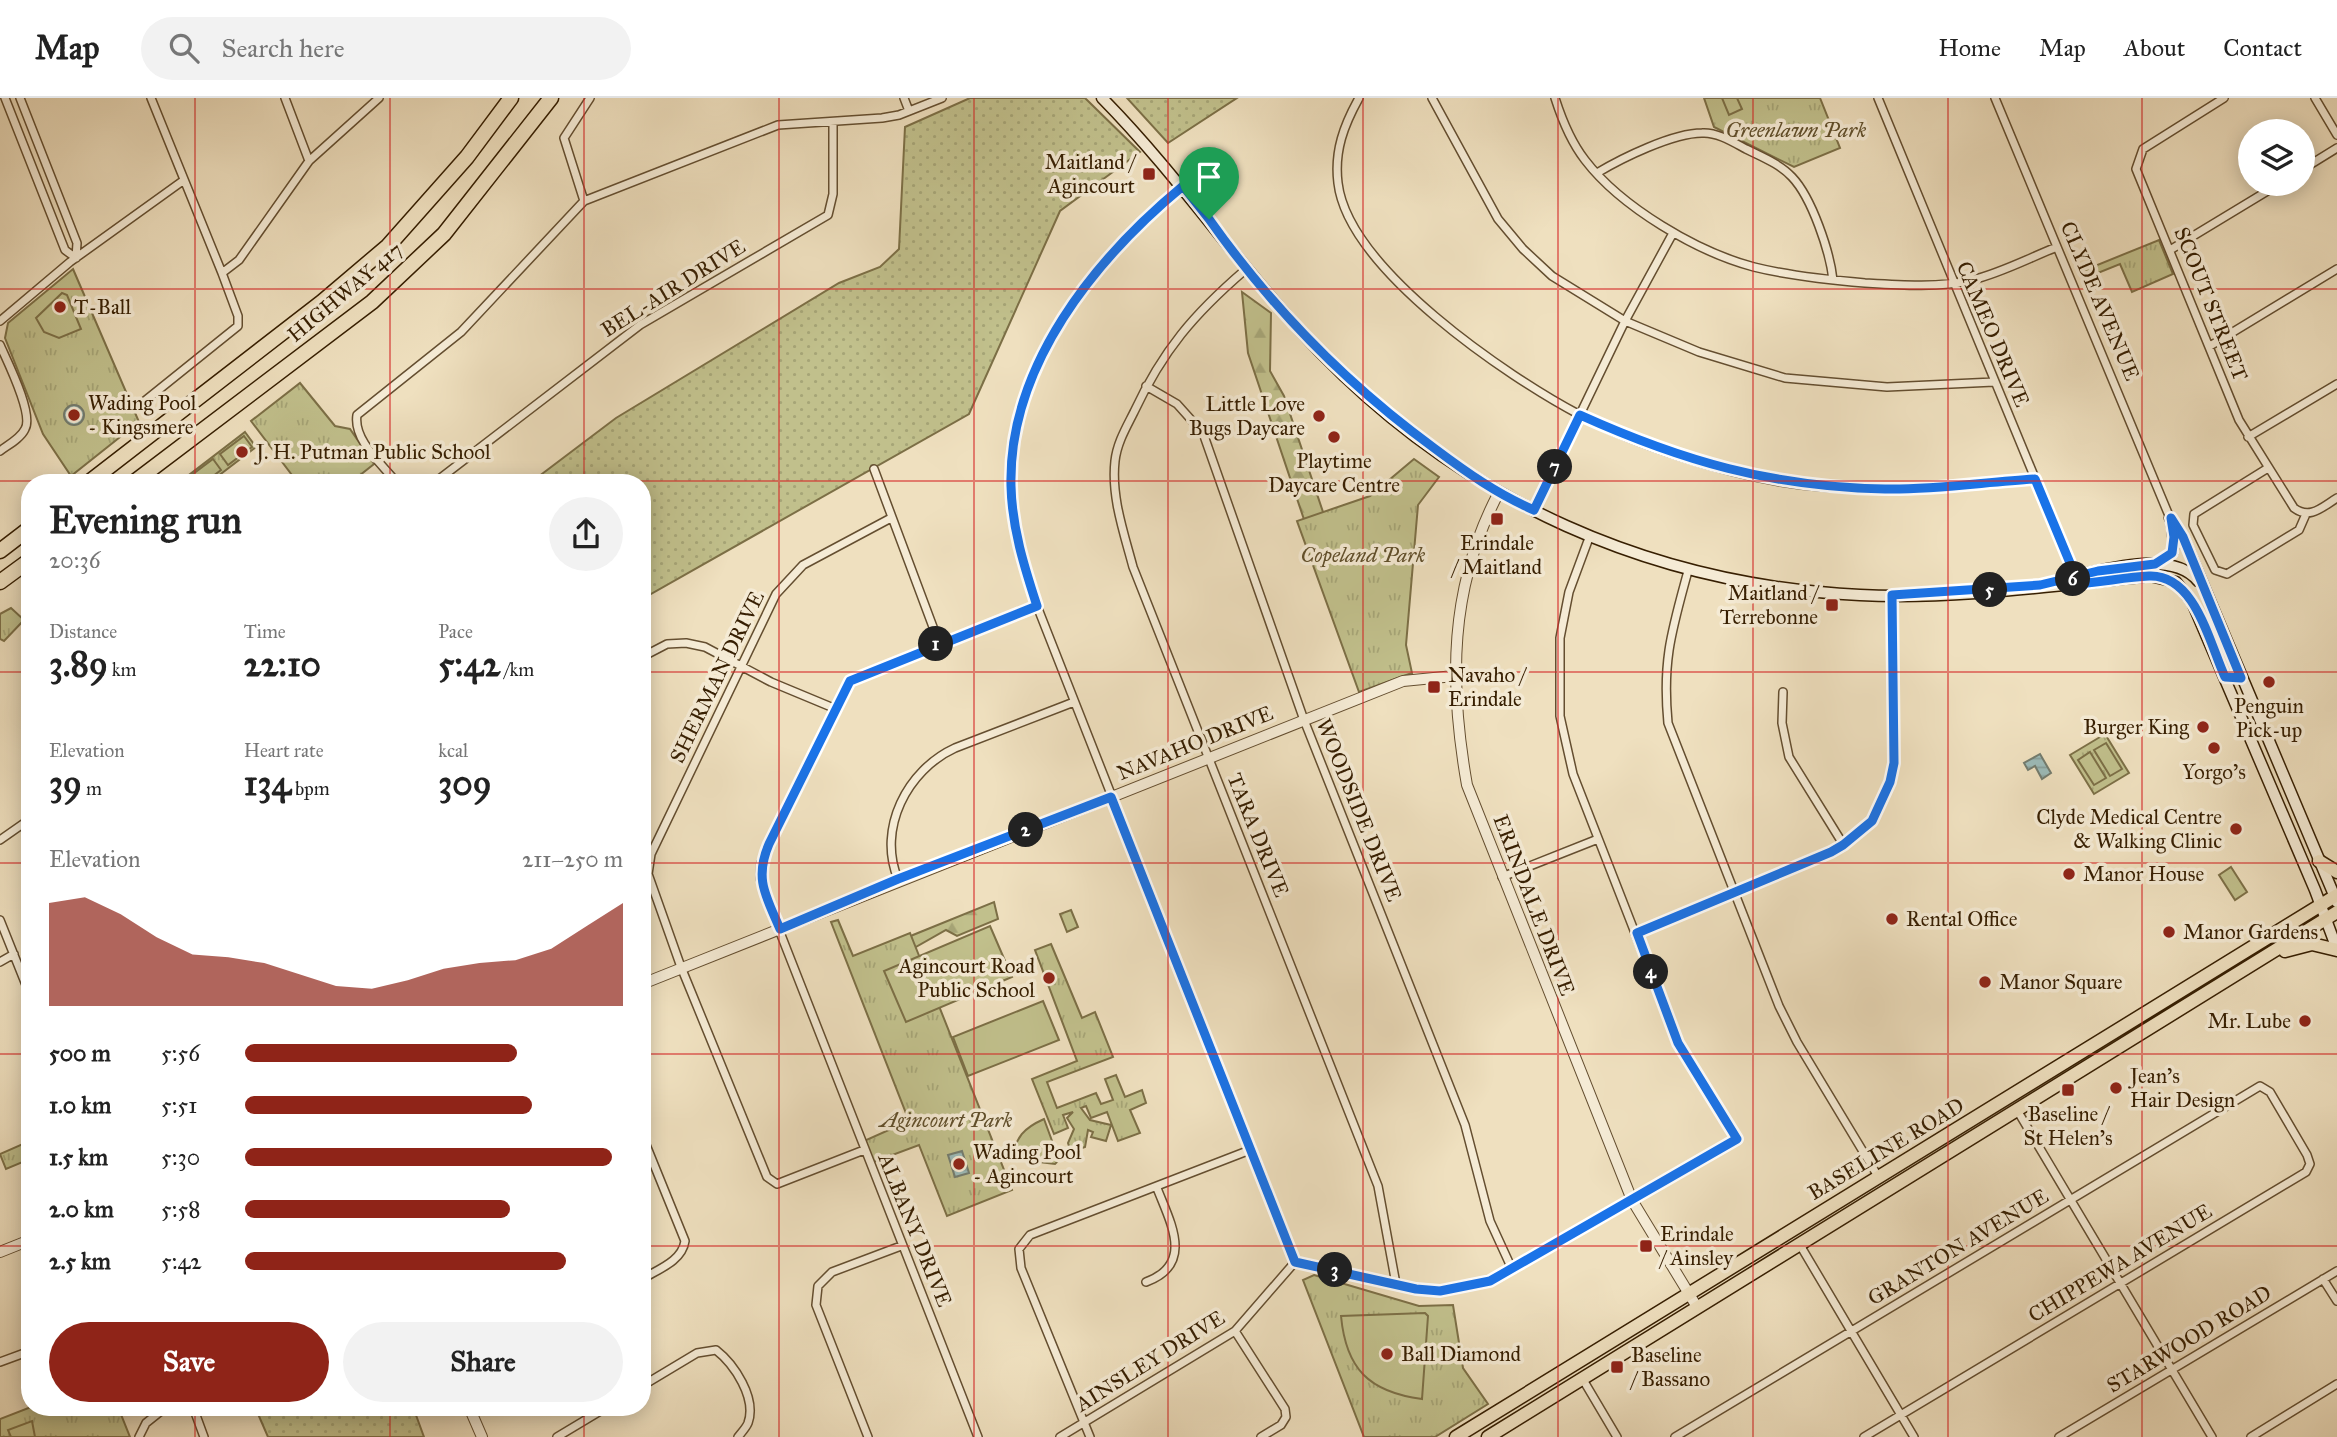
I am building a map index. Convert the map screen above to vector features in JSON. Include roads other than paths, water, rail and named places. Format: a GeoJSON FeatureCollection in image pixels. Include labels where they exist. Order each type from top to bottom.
{"type":"FeatureCollection","features":[{"type":"Feature","properties":{"kind":"highway"},"geometry":{"type":"LineString","coordinates":[[100,474],[322,302],[388,246],[467,157],[511,98]]}},
{"type":"Feature","properties":{"kind":"highway","name":"HIGHWAY 417"},"geometry":{"type":"LineString","coordinates":[[145,474],[372,302],[443,234],[551,98]]}},
{"type":"Feature","properties":{"kind":"highway"},"geometry":{"type":"LineString","coordinates":[[0,551],[21,535]]}},
{"type":"Feature","properties":{"kind":"highway"},"geometry":{"type":"LineString","coordinates":[[0,582],[21,567]]}},
{"type":"Feature","properties":{"kind":"main road"},"geometry":{"type":"LineString","coordinates":[[1102,98],[1183,186],[1245,270],[1360,392],[1498,494],[1589,538],[1688,571],[1832,593],[1892,595],[2157,576],[2176,582],[2189,596],[2320,904],[2332,916],[2337,950],[2312,944],[2268,956]]}},
{"type":"Feature","properties":{"kind":"main road"},"geometry":{"type":"LineString","coordinates":[[2073,581],[2155,564],[2172,553],[2174,537],[2171,518]]}},
{"type":"Feature","properties":{"kind":"main road"},"geometry":{"type":"LineString","coordinates":[[2171,518],[2183,537],[2336,898]]}},
{"type":"Feature","properties":{"kind":"main road"},"geometry":{"type":"LineString","coordinates":[[2155,564],[2189,572],[2204,589]]}},
{"type":"Feature","properties":{"kind":"main road"},"geometry":{"type":"LineString","coordinates":[[2225,677],[2241,678]]}},
{"type":"Feature","properties":{"kind":"main road"},"geometry":{"type":"LineString","coordinates":[[2319,861],[2337,872]]}},
{"type":"Feature","properties":{"kind":"main road","name":"BASELINE ROAD"},"geometry":{"type":"LineString","coordinates":[[1456,1437],[2320,904],[2336,898]]}},
{"type":"Feature","properties":{"kind":"main road","name":"BASELINE ROAD"},"geometry":{"type":"LineString","coordinates":[[1488,1437],[2332,916]]}},
{"type":"Feature","properties":{"kind":"main road"},"geometry":{"type":"LineString","coordinates":[[2084,1050],[2091,1064]]}},
{"type":"Feature","properties":{"kind":"street"},"geometry":{"type":"LineString","coordinates":[[21,98],[77,243],[76,258],[65,250],[7,101],[21,98]]}},
{"type":"Feature","properties":{"kind":"street"},"geometry":{"type":"LineString","coordinates":[[136,408],[233,334],[238,326],[238,316],[222,273],[151,98]]}},
{"type":"Feature","properties":{"kind":"street"},"geometry":{"type":"LineString","coordinates":[[285,98],[309,161]]}},
{"type":"Feature","properties":{"kind":"street"},"geometry":{"type":"LineString","coordinates":[[222,273],[239,260],[309,161],[379,98]]}},
{"type":"Feature","properties":{"kind":"street"},"geometry":{"type":"LineString","coordinates":[[584,201],[564,138],[590,98]]}},
{"type":"Feature","properties":{"kind":"street"},"geometry":{"type":"LineString","coordinates":[[904,98],[909,111]]}},
{"type":"Feature","properties":{"kind":"street"},"geometry":{"type":"LineString","coordinates":[[390,474],[359,436],[357,415],[461,332],[584,201],[778,125],[882,118],[942,98]]}},
{"type":"Feature","properties":{"kind":"street"},"geometry":{"type":"LineString","coordinates":[[1359,98],[1343,128],[1337,166],[1338,186],[1351,224],[1360,240],[1414,299],[1443,324],[1580,415],[1704,465],[1782,482],[1887,489],[2035,479]]}},
{"type":"Feature","properties":{"kind":"street"},"geometry":{"type":"LineString","coordinates":[[1432,98],[1492,208],[1523,249],[1552,276],[1625,321],[1699,352],[1785,378],[1887,387],[1994,382]]}},
{"type":"Feature","properties":{"kind":"street"},"geometry":{"type":"LineString","coordinates":[[1555,98],[1564,126],[1585,160],[1626,201],[1673,233],[1753,267],[1833,280],[1886,284],[1953,283],[1972,280],[2057,247]]}},
{"type":"Feature","properties":{"kind":"street","name":"CAMEO DRIVE"},"geometry":{"type":"LineString","coordinates":[[1878,98],[2070,563],[2073,581]]}},
{"type":"Feature","properties":{"kind":"street","name":"CLYDE AVENUE"},"geometry":{"type":"LineString","coordinates":[[1995,98],[2171,518]]}},
{"type":"Feature","properties":{"kind":"street","name":"SCOUT STREET"},"geometry":{"type":"LineString","coordinates":[[2224,98],[2139,154],[2136,169],[2248,437],[2294,508],[2306,514]]}},
{"type":"Feature","properties":{"kind":"street"},"geometry":{"type":"LineString","coordinates":[[2315,98],[2337,135]]}},
{"type":"Feature","properties":{"kind":"street","name":"BEL-AIR DRIVE"},"geometry":{"type":"LineString","coordinates":[[446,474],[640,324],[828,215],[833,194],[833,122]]}},
{"type":"Feature","properties":{"kind":"street"},"geometry":{"type":"LineString","coordinates":[[1597,173],[1686,134],[1705,132],[1724,138],[1774,163],[1791,175],[1802,189],[1831,260],[1833,280]]}},
{"type":"Feature","properties":{"kind":"street"},"geometry":{"type":"LineString","coordinates":[[2315,162],[2337,148]]}},
{"type":"Feature","properties":{"kind":"street"},"geometry":{"type":"LineString","coordinates":[[0,321],[76,258],[184,180]]}},
{"type":"Feature","properties":{"kind":"street"},"geometry":{"type":"LineString","coordinates":[[1183,186],[1128,234],[1068,313],[1046,349],[1021,409],[1014,437],[1011,489],[1019,550],[1037,606],[1295,1262],[1440,1291],[1490,1281],[1737,1139],[1678,1043],[1573,774],[1558,697],[1560,638],[1570,592],[1589,538]]}},
{"type":"Feature","properties":{"kind":"street"},"geometry":{"type":"LineString","coordinates":[[2170,250],[2259,196]]}},
{"type":"Feature","properties":{"kind":"street"},"geometry":{"type":"LineString","coordinates":[[1534,510],[1625,321],[1673,233]]}},
{"type":"Feature","properties":{"kind":"street"},"geometry":{"type":"LineString","coordinates":[[2210,346],[2337,269]]}},
{"type":"Feature","properties":{"kind":"street","name":"TARA DRIVE"},"geometry":{"type":"LineString","coordinates":[[1245,270],[1199,310],[1152,372],[1119,444],[1115,463],[1116,500],[1133,567],[1378,1186],[1396,1284]]}},
{"type":"Feature","properties":{"kind":"street"},"geometry":{"type":"LineString","coordinates":[[0,345],[23,401],[28,423],[25,431],[0,451]]}},
{"type":"Feature","properties":{"kind":"street"},"geometry":{"type":"LineString","coordinates":[[2248,437],[2337,384]]}},
{"type":"Feature","properties":{"kind":"street","name":"WOODSIDE DRIVE"},"geometry":{"type":"LineString","coordinates":[[1146,386],[1177,404],[1203,433],[1304,720],[1465,1125],[1490,1221],[1512,1269]]}},
{"type":"Feature","properties":{"kind":"street"},"geometry":{"type":"LineString","coordinates":[[2268,468],[2194,514],[2193,525],[2215,570],[2227,574],[2299,530],[2306,514],[2337,498]]}},
{"type":"Feature","properties":{"kind":"street"},"geometry":{"type":"LineString","coordinates":[[874,469],[939,643]]}},
{"type":"Feature","properties":{"kind":"street","name":"ERINDALE DRIVE"},"geometry":{"type":"LineString","coordinates":[[1498,494],[1483,526],[1465,582],[1454,676],[1458,733],[1467,785],[1501,877],[1632,1200],[1697,1307]]}},
{"type":"Feature","properties":{"kind":"street","name":"SHERMAN DRIVE"},"geometry":{"type":"LineString","coordinates":[[651,854],[776,594],[803,565],[891,518]]}},
{"type":"Feature","properties":{"kind":"street"},"geometry":{"type":"LineString","coordinates":[[1688,571],[1667,645],[1665,684],[1668,723],[1733,892],[1797,1042],[1879,1178]]}},
{"type":"Feature","properties":{"kind":"street"},"geometry":{"type":"LineString","coordinates":[[1637,933],[1831,852],[1872,821],[1890,782],[1894,763],[1892,595]]}},
{"type":"Feature","properties":{"kind":"street","name":"ALBANY DRIVE"},"geometry":{"type":"LineString","coordinates":[[978,1437],[901,1246],[760,878],[761,863],[850,681],[939,643],[1037,606]]}},
{"type":"Feature","properties":{"kind":"street"},"geometry":{"type":"LineString","coordinates":[[651,653],[667,645],[686,643],[705,647],[741,667],[836,709]]}},
{"type":"Feature","properties":{"kind":"street","name":"NAVAHO DRIVE"},"geometry":{"type":"LineString","coordinates":[[651,980],[898,879],[1403,681],[1454,676]]}},
{"type":"Feature","properties":{"kind":"street"},"geometry":{"type":"LineString","coordinates":[[1783,692],[1782,723],[1789,757],[1843,845]]}},
{"type":"Feature","properties":{"kind":"street"},"geometry":{"type":"LineString","coordinates":[[898,879],[890,860],[892,830],[911,784],[922,769],[955,748],[1074,702]]}},
{"type":"Feature","properties":{"kind":"street"},"geometry":{"type":"LineString","coordinates":[[0,840],[21,825]]}},
{"type":"Feature","properties":{"kind":"street"},"geometry":{"type":"LineString","coordinates":[[1501,877],[1598,839]]}},
{"type":"Feature","properties":{"kind":"street","name":"SHERMAN DRIVE"},"geometry":{"type":"LineString","coordinates":[[651,880],[681,967],[766,1177],[777,1184],[864,1150]]}},
{"type":"Feature","properties":{"kind":"street"},"geometry":{"type":"LineString","coordinates":[[0,920],[21,972]]}},
{"type":"Feature","properties":{"kind":"street"},"geometry":{"type":"LineString","coordinates":[[0,962],[14,954]]}},
{"type":"Feature","properties":{"kind":"street","name":"GRANTON AVENUE"},"geometry":{"type":"LineString","coordinates":[[1675,1437],[2260,1086]]}},
{"type":"Feature","properties":{"kind":"street","name":"CHIPPEWA AVENUE"},"geometry":{"type":"LineString","coordinates":[[1864,1437],[2306,1172],[2310,1164],[2307,1155],[2270,1092],[2260,1086]]}},
{"type":"Feature","properties":{"kind":"street"},"geometry":{"type":"LineString","coordinates":[[2017,1110],[2212,1437]]}},
{"type":"Feature","properties":{"kind":"street"},"geometry":{"type":"LineString","coordinates":[[1090,1437],[1021,1268],[1019,1249],[1030,1235],[1250,1150]]}},
{"type":"Feature","properties":{"kind":"street"},"geometry":{"type":"LineString","coordinates":[[651,1157],[685,1241],[684,1251],[677,1258],[651,1274]]}},
{"type":"Feature","properties":{"kind":"street"},"geometry":{"type":"LineString","coordinates":[[1146,1282],[1157,1278],[1176,1254],[1177,1243],[1157,1188]]}},
{"type":"Feature","properties":{"kind":"street"},"geometry":{"type":"LineString","coordinates":[[0,1252],[21,1244]]}},
{"type":"Feature","properties":{"kind":"street"},"geometry":{"type":"LineString","coordinates":[[1800,1245],[1914,1437]]}},
{"type":"Feature","properties":{"kind":"street"},"geometry":{"type":"LineString","coordinates":[[868,1437],[816,1305],[818,1286],[832,1272],[901,1246]]}},
{"type":"Feature","properties":{"kind":"street","name":"AINSLEY DRIVE"},"geometry":{"type":"LineString","coordinates":[[1060,1437],[1235,1331],[1295,1262]]}},
{"type":"Feature","properties":{"kind":"street","name":"STARWOOD ROAD"},"geometry":{"type":"LineString","coordinates":[[2059,1437],[2337,1271]]}},
{"type":"Feature","properties":{"kind":"street"},"geometry":{"type":"LineString","coordinates":[[2323,1279],[2337,1301]]}},
{"type":"Feature","properties":{"kind":"street"},"geometry":{"type":"LineString","coordinates":[[1235,1331],[1285,1409],[1286,1417],[1280,1425],[1261,1437]]}},
{"type":"Feature","properties":{"kind":"street"},"geometry":{"type":"LineString","coordinates":[[651,1381],[697,1353],[716,1350],[735,1366],[748,1403],[748,1422],[738,1437]]}},
{"type":"Feature","properties":{"kind":"street"},"geometry":{"type":"LineString","coordinates":[[0,1363],[21,1355]]}},
{"type":"Feature","properties":{"kind":"street"},"geometry":{"type":"LineString","coordinates":[[1582,1378],[1617,1437]]}},
{"type":"Feature","properties":{"kind":"street"},"geometry":{"type":"LineString","coordinates":[[2251,1437],[2337,1384]]}},
{"type":"Feature","properties":{"kind":"street"},"geometry":{"type":"LineString","coordinates":[[139,1437],[146,1423],[155,1416]]}},
{"type":"Feature","properties":{"kind":"street"},"geometry":{"type":"LineString","coordinates":[[196,1416],[204,1437]]}},
{"type":"Feature","properties":{"kind":"street"},"geometry":{"type":"LineString","coordinates":[[474,1416],[482,1437]]}},
{"type":"Feature","properties":{"kind":"street"},"geometry":{"type":"LineString","coordinates":[[557,1437],[592,1416]]}},
{"type":"Feature","properties":{"kind":"water","name":"Wading Pool - Kingsmere"},"geometry":{"type":"Polygon","coordinates":[[[74,405],[81,408],[84,415],[81,422],[74,425],[67,422],[64,415],[67,408],[74,405]]]}},
{"type":"Feature","properties":{"kind":"water"},"geometry":{"type":"Polygon","coordinates":[[[2040,754],[2051,773],[2042,779],[2035,766],[2028,770],[2024,763],[2040,754]]]}},
{"type":"Feature","properties":{"kind":"water","name":"Wading Pool - Agincourt"},"geometry":{"type":"Polygon","coordinates":[[[962,1151],[969,1173],[955,1177],[948,1155],[962,1151]]]}},
{"type":"Feature","properties":{"kind":"place","name":"Maitland / Agincourt"},"geometry":{"type":"Point","coordinates":[1149,174]}},
{"type":"Feature","properties":{"kind":"place","name":"T-Ball"},"geometry":{"type":"Point","coordinates":[60,307]}},
{"type":"Feature","properties":{"kind":"place","name":"Wading Pool - Kingsmere"},"geometry":{"type":"Point","coordinates":[74,415]}},
{"type":"Feature","properties":{"kind":"place","name":"Little Love Bugs Daycare"},"geometry":{"type":"Point","coordinates":[1319,416]}},
{"type":"Feature","properties":{"kind":"place","name":"Playtime Daycare Centre"},"geometry":{"type":"Point","coordinates":[1334,437]}},
{"type":"Feature","properties":{"kind":"place","name":"J. H. Putman Public School"},"geometry":{"type":"Point","coordinates":[242,452]}},
{"type":"Feature","properties":{"kind":"place","name":"Erindale / Maitland"},"geometry":{"type":"Point","coordinates":[1497,519]}},
{"type":"Feature","properties":{"kind":"place","name":"Maitland / Terrebonne"},"geometry":{"type":"Point","coordinates":[1832,605]}},
{"type":"Feature","properties":{"kind":"place","name":"Penguin Pick-up"},"geometry":{"type":"Point","coordinates":[2269,682]}},
{"type":"Feature","properties":{"kind":"place","name":"Navaho / Erindale"},"geometry":{"type":"Point","coordinates":[1434,687]}},
{"type":"Feature","properties":{"kind":"place","name":"Burger King"},"geometry":{"type":"Point","coordinates":[2203,727]}},
{"type":"Feature","properties":{"kind":"place","name":"Yorgo's"},"geometry":{"type":"Point","coordinates":[2214,748]}},
{"type":"Feature","properties":{"kind":"place","name":"Clyde Medical Centre & Walking Clinic"},"geometry":{"type":"Point","coordinates":[2236,829]}},
{"type":"Feature","properties":{"kind":"place","name":"Manor House"},"geometry":{"type":"Point","coordinates":[2069,874]}},
{"type":"Feature","properties":{"kind":"place","name":"Rental Office"},"geometry":{"type":"Point","coordinates":[1892,919]}},
{"type":"Feature","properties":{"kind":"place","name":"Manor Gardens"},"geometry":{"type":"Point","coordinates":[2169,932]}},
{"type":"Feature","properties":{"kind":"place","name":"Agincourt Road Public School"},"geometry":{"type":"Point","coordinates":[1049,978]}},
{"type":"Feature","properties":{"kind":"place","name":"Manor Square"},"geometry":{"type":"Point","coordinates":[1985,982]}},
{"type":"Feature","properties":{"kind":"place","name":"Mr. Lube"},"geometry":{"type":"Point","coordinates":[2305,1021]}},
{"type":"Feature","properties":{"kind":"place","name":"Jean's Hair Design"},"geometry":{"type":"Point","coordinates":[2116,1088]}},
{"type":"Feature","properties":{"kind":"place","name":"Baseline / St Helen's"},"geometry":{"type":"Point","coordinates":[2068,1090]}},
{"type":"Feature","properties":{"kind":"place","name":"Wading Pool - Agincourt"},"geometry":{"type":"Point","coordinates":[959,1164]}},
{"type":"Feature","properties":{"kind":"place","name":"Erindale / Ainsley"},"geometry":{"type":"Point","coordinates":[1646,1246]}},
{"type":"Feature","properties":{"kind":"place","name":"Ball Diamond"},"geometry":{"type":"Point","coordinates":[1387,1354]}},
{"type":"Feature","properties":{"kind":"place","name":"Baseline / Bassano"},"geometry":{"type":"Point","coordinates":[1617,1367]}},
{"type":"Feature","properties":{"kind":"park label","name":"Greenlawn Park"},"geometry":{"type":"Point","coordinates":[1796,130]}},
{"type":"Feature","properties":{"kind":"park label","name":"Copeland Park"},"geometry":{"type":"Point","coordinates":[1363,555]}},
{"type":"Feature","properties":{"kind":"park label","name":"Agincourt Park"},"geometry":{"type":"Point","coordinates":[946,1120]}}]}
